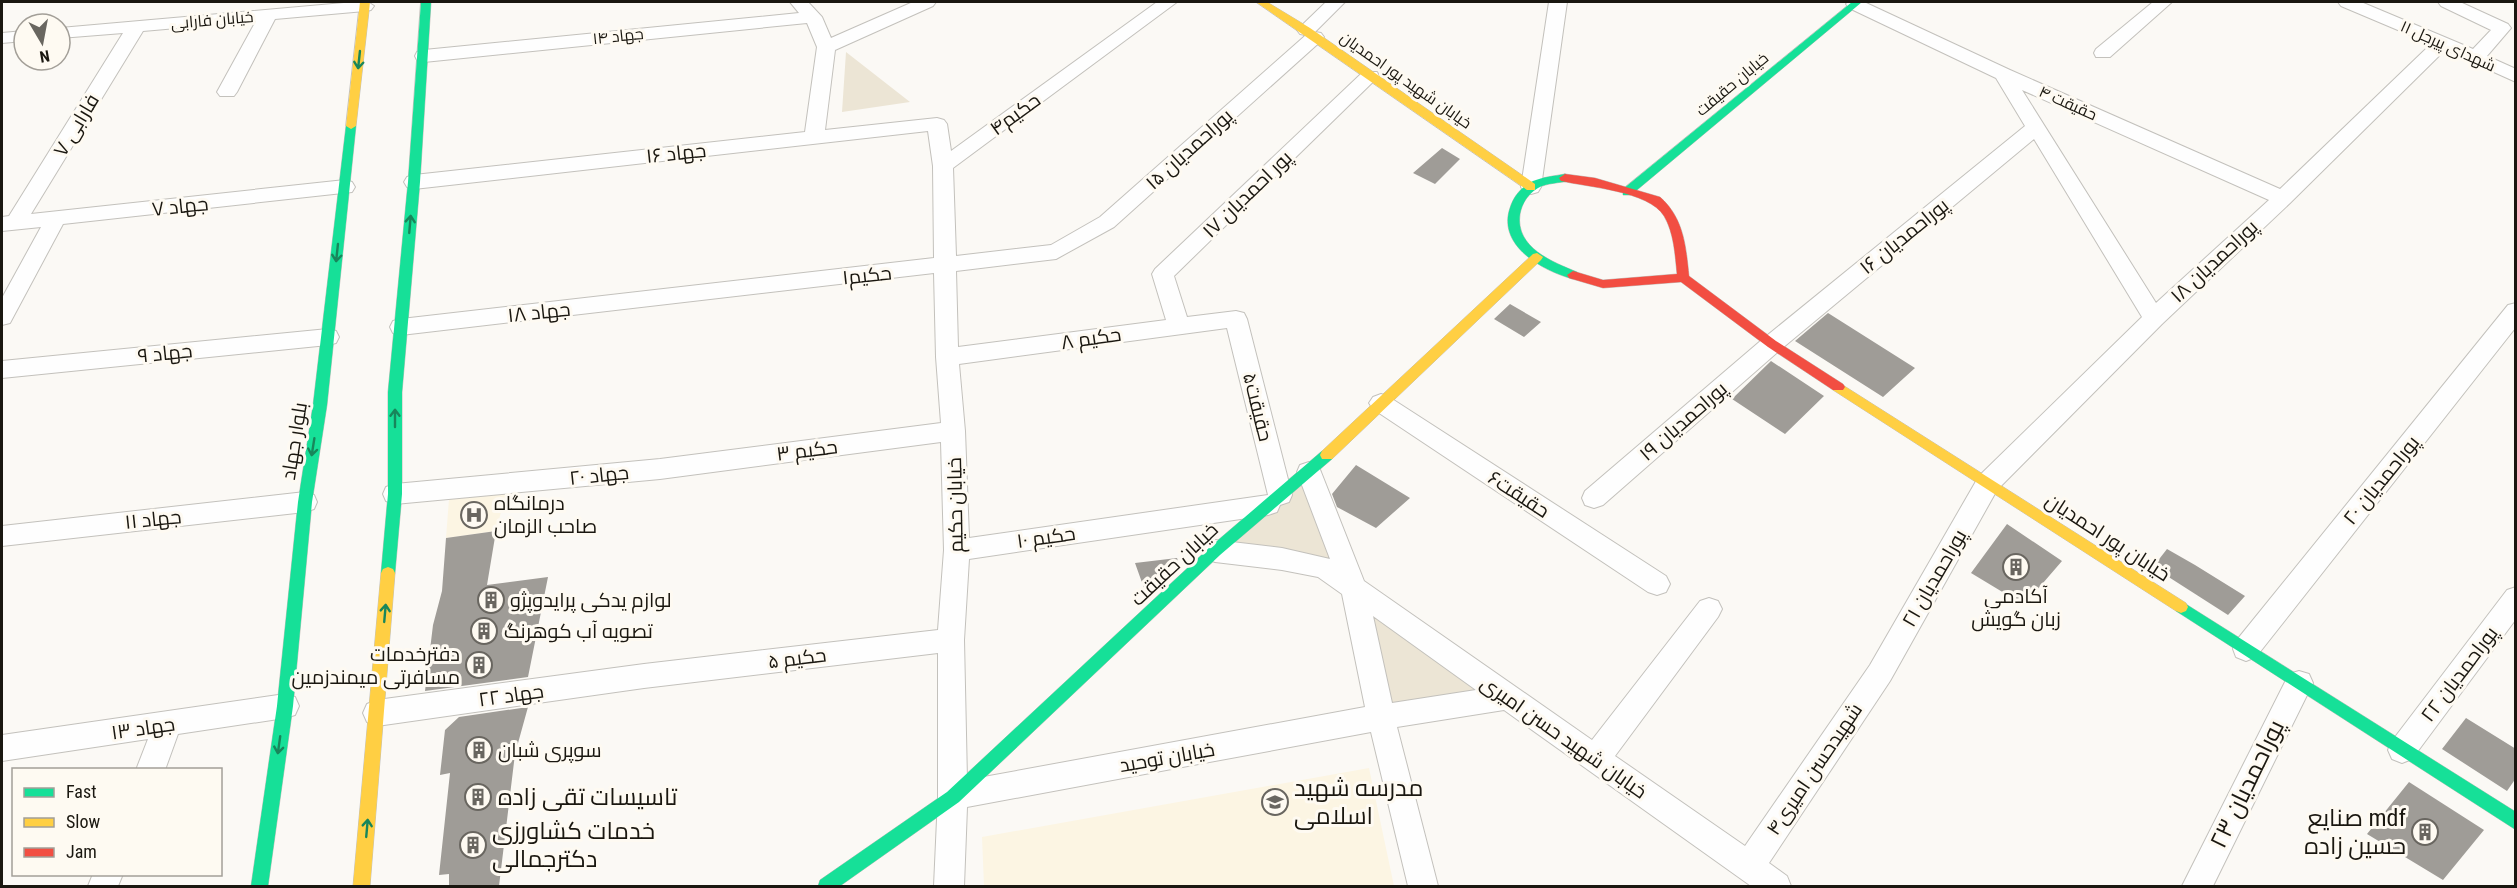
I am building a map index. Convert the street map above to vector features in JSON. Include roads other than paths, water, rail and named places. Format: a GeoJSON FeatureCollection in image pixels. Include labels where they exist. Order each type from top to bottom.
{"type":"FeatureCollection","features":[{"type":"Feature","properties":{"kind":"street"},"geometry":{"type":"LineString","coordinates":[[361,886],[395,494],[395,392],[414,182],[426,2]]}},
{"type":"Feature","properties":{"kind":"street"},"geometry":{"type":"LineString","coordinates":[[799,2],[813,17],[826,47],[814,138]]}},
{"type":"Feature","properties":{"kind":"street"},"geometry":{"type":"LineString","coordinates":[[826,47],[927,2]]}},
{"type":"Feature","properties":{"kind":"street","name":"حکیم۴"},"geometry":{"type":"LineString","coordinates":[[943,166],[1168,2]]}},
{"type":"Feature","properties":{"kind":"street","name":"خیابان شهید پور احمدیان"},"geometry":{"type":"LineString","coordinates":[[1261,2],[1310,33],[1530,187]]}},
{"type":"Feature","properties":{"kind":"street","name":"پوراحمدیان ۱۵"},"geometry":{"type":"LineString","coordinates":[[1056,252],[1107,222],[1310,33],[1336,2]]}},
{"type":"Feature","properties":{"kind":"street"},"geometry":{"type":"LineString","coordinates":[[1530,187],[1558,2]]}},
{"type":"Feature","properties":{"kind":"street"},"geometry":{"type":"LineString","coordinates":[[2103,53],[2162,2]]}},
{"type":"Feature","properties":{"kind":"street","name":"شهدای پیرجل ۱۱"},"geometry":{"type":"LineString","coordinates":[[2347,2],[2443,42],[2516,76]]}},
{"type":"Feature","properties":{"kind":"street"},"geometry":{"type":"LineString","coordinates":[[2447,2],[2502,28],[2475,58]]}},
{"type":"Feature","properties":{"kind":"street","name":"حقیقت ۴"},"geometry":{"type":"LineString","coordinates":[[1856,3],[2003,74],[2283,198]]}},
{"type":"Feature","properties":{"kind":"street","name":"خیابان حقیقت"},"geometry":{"type":"LineString","coordinates":[[1627,192],[1856,3]]}},
{"type":"Feature","properties":{"kind":"street","name":"خیابان فارابی"},"geometry":{"type":"LineString","coordinates":[[72,32],[268,16],[365,4]]}},
{"type":"Feature","properties":{"kind":"street","name":"بلوار جهاد"},"geometry":{"type":"LineString","coordinates":[[260,886],[285,706],[304,502],[320,405],[365,4]]}},
{"type":"Feature","properties":{"kind":"street"},"geometry":{"type":"LineString","coordinates":[[227,92],[268,16]]}},
{"type":"Feature","properties":{"kind":"street","name":"جهاد ۱۴"},"geometry":{"type":"LineString","coordinates":[[424,56],[813,17]]}},
{"type":"Feature","properties":{"kind":"street","name":"فارابی ۷"},"geometry":{"type":"LineString","coordinates":[[8,224],[136,27]]}},
{"type":"Feature","properties":{"kind":"street","name":"پوراحمدیان ۱۸"},"geometry":{"type":"LineString","coordinates":[[1989,483],[2154,318],[2283,198],[2443,42]]}},
{"type":"Feature","properties":{"kind":"street"},"geometry":{"type":"LineString","coordinates":[[2003,74],[2154,318]]}},
{"type":"Feature","properties":{"kind":"street","name":"پور احمدیان ۱۷"},"geometry":{"type":"LineString","coordinates":[[1179,326],[1163,274],[1370,76]]}},
{"type":"Feature","properties":{"kind":"street","name":"جهاد ۱۶"},"geometry":{"type":"LineString","coordinates":[[414,182],[937,124]]}},
{"type":"Feature","properties":{"kind":"street","name":"خیابان حکیم"},"geometry":{"type":"LineString","coordinates":[[937,124],[943,166],[947,357],[953,431],[957,550],[951,640],[953,797],[949,886]]}},
{"type":"Feature","properties":{"kind":"street","name":"پوراحمدیان ۱۶"},"geometry":{"type":"LineString","coordinates":[[1772,344],[2035,128]]}},
{"type":"Feature","properties":{"kind":"street"},"geometry":{"type":"LineString","coordinates":[[1565,178],[1586,178],[1608,183],[1627,192],[1658,201],[1670,216],[1680,248],[1683,278],[1597,283],[1537,257],[1522,244],[1513,230],[1512,215],[1517,201],[1530,187],[1565,178]]}},
{"type":"Feature","properties":{"kind":"street","name":"جهاد ۷"},"geometry":{"type":"LineString","coordinates":[[8,224],[345,187]]}},
{"type":"Feature","properties":{"kind":"street"},"geometry":{"type":"LineString","coordinates":[[2,317],[55,220]]}},
{"type":"Feature","properties":{"kind":"street","name":"حکیم۱"},"geometry":{"type":"LineString","coordinates":[[677,297],[1056,252]]}},
{"type":"Feature","properties":{"kind":"street","name":"خیابان حقیقت"},"geometry":{"type":"LineString","coordinates":[[826,886],[953,797],[1215,551],[1309,472],[1537,257]]}},
{"type":"Feature","properties":{"kind":"street","name":"خیابان پور احمدیان"},"geometry":{"type":"LineString","coordinates":[[1683,278],[1772,344],[2516,822]]}},
{"type":"Feature","properties":{"kind":"street","name":"جهاد ۱۸"},"geometry":{"type":"LineString","coordinates":[[401,327],[677,297]]}},
{"type":"Feature","properties":{"kind":"street","name":"پوراحمدیان ۲۰"},"geometry":{"type":"LineString","coordinates":[[2246,649],[2516,311]]}},
{"type":"Feature","properties":{"kind":"street","name":"حکیم ۸"},"geometry":{"type":"LineString","coordinates":[[947,357],[1236,319]]}},
{"type":"Feature","properties":{"kind":"street","name":"حقیقت۵"},"geometry":{"type":"LineString","coordinates":[[1236,319],[1274,500]]}},
{"type":"Feature","properties":{"kind":"street","name":"جهاد ۹"},"geometry":{"type":"LineString","coordinates":[[2,370],[328,337]]}},
{"type":"Feature","properties":{"kind":"street","name":"پوراحمدیان ۱۹"},"geometry":{"type":"LineString","coordinates":[[1594,498],[1772,344]]}},
{"type":"Feature","properties":{"kind":"street","name":"حقیقت۶"},"geometry":{"type":"LineString","coordinates":[[1381,404],[1657,584]]}},
{"type":"Feature","properties":{"kind":"street","name":"حکیم ۳"},"geometry":{"type":"LineString","coordinates":[[660,469],[953,431]]}},
{"type":"Feature","properties":{"kind":"street","name":"جهاد ۲۰"},"geometry":{"type":"LineString","coordinates":[[395,494],[660,469]]}},
{"type":"Feature","properties":{"kind":"street"},"geometry":{"type":"LineString","coordinates":[[1309,472],[1353,586],[1381,717],[1423,886]]}},
{"type":"Feature","properties":{"kind":"street","name":"پوراحمدیان ۲۱"},"geometry":{"type":"LineString","coordinates":[[1880,673],[1989,483]]}},
{"type":"Feature","properties":{"kind":"street","name":"حکیم ۱۰"},"geometry":{"type":"LineString","coordinates":[[957,550],[1135,524],[1274,500]]}},
{"type":"Feature","properties":{"kind":"street","name":"جهاد ۱۱"},"geometry":{"type":"LineString","coordinates":[[2,536],[304,502]]}},
{"type":"Feature","properties":{"kind":"street","name":"خیابان شهید حسن امیری"},"geometry":{"type":"LineString","coordinates":[[1215,551],[1282,559],[1325,568],[1776,886]]}},
{"type":"Feature","properties":{"kind":"street","name":"پوراحمدیان ۲۲"},"geometry":{"type":"LineString","coordinates":[[2402,750],[2516,598]]}},
{"type":"Feature","properties":{"kind":"street"},"geometry":{"type":"LineString","coordinates":[[1595,759],[1709,609]]}},
{"type":"Feature","properties":{"kind":"street","name":"حکیم ۵"},"geometry":{"type":"LineString","coordinates":[[644,676],[951,640]]}},
{"type":"Feature","properties":{"kind":"street","name":"شهیدحسن امیری۴"},"geometry":{"type":"LineString","coordinates":[[1749,866],[1880,673]]}},
{"type":"Feature","properties":{"kind":"street","name":"جهاد ۲۲"},"geometry":{"type":"LineString","coordinates":[[377,713],[644,676]]}},
{"type":"Feature","properties":{"kind":"street","name":"پوراحمدیان ۲۳"},"geometry":{"type":"LineString","coordinates":[[2197,886],[2299,683]]}},
{"type":"Feature","properties":{"kind":"street","name":"خیابان توحید"},"geometry":{"type":"LineString","coordinates":[[953,797],[1381,717],[1507,697]]}},
{"type":"Feature","properties":{"kind":"street","name":"جهاد ۱۳"},"geometry":{"type":"LineString","coordinates":[[2,748],[285,706]]}},
{"type":"Feature","properties":{"kind":"street"},"geometry":{"type":"LineString","coordinates":[[151,768],[168,725]]}},
{"type":"Feature","properties":{"kind":"place","name":"درمانگاه صاحب الزمان"},"geometry":{"type":"Point","coordinates":[474,515]}},
{"type":"Feature","properties":{"kind":"place","name":"آکادمی زبان گویش"},"geometry":{"type":"Point","coordinates":[2016,567]}},
{"type":"Feature","properties":{"kind":"place","name":"لوازم یدکی پرایدوپژو"},"geometry":{"type":"Point","coordinates":[491,600]}},
{"type":"Feature","properties":{"kind":"place","name":"تصویه آب کوهرنگ"},"geometry":{"type":"Point","coordinates":[484,631]}},
{"type":"Feature","properties":{"kind":"place","name":"دفترخدمات مسافرتی میمندزمین"},"geometry":{"type":"Point","coordinates":[479,665]}},
{"type":"Feature","properties":{"kind":"place","name":"سوپری شبان"},"geometry":{"type":"Point","coordinates":[479,750]}},
{"type":"Feature","properties":{"kind":"place","name":"تاسیسات تقی زاده"},"geometry":{"type":"Point","coordinates":[478,797]}},
{"type":"Feature","properties":{"kind":"place","name":"مدرسه شهید اسلامی"},"geometry":{"type":"Point","coordinates":[1275,802]}},
{"type":"Feature","properties":{"kind":"place","name":"صنایع mdf حسین زاده"},"geometry":{"type":"Point","coordinates":[2425,832]}},
{"type":"Feature","properties":{"kind":"place","name":"خدمات کشاورزی دکترجمالی"},"geometry":{"type":"Point","coordinates":[473,845]}}]}
